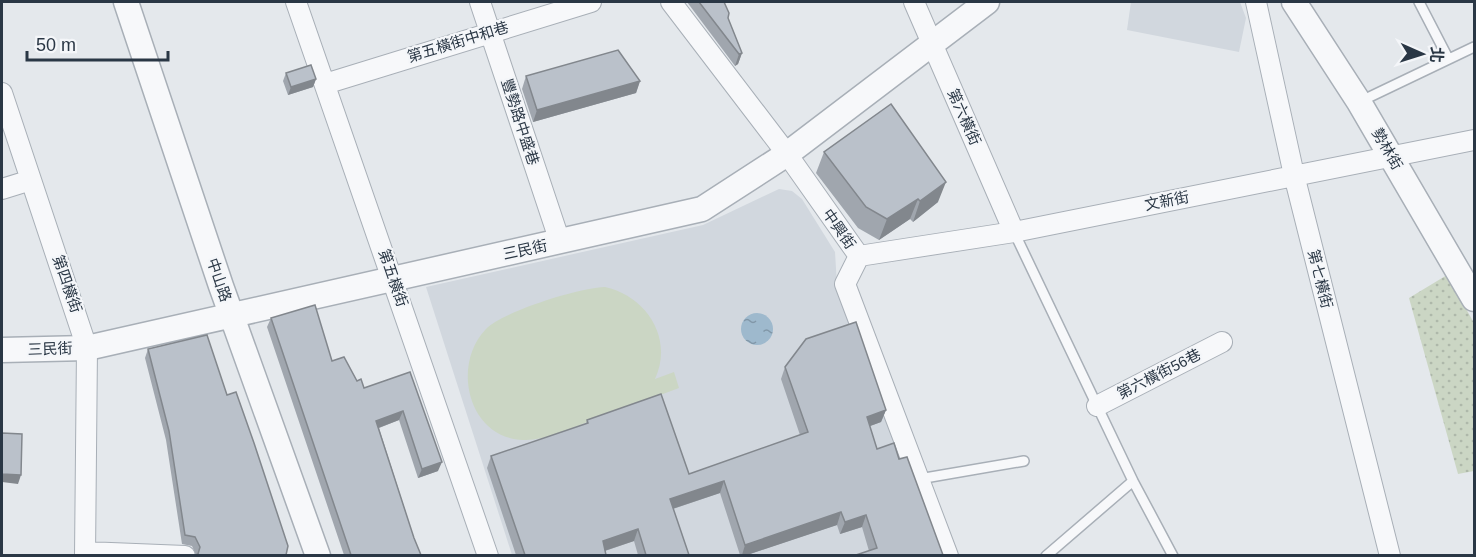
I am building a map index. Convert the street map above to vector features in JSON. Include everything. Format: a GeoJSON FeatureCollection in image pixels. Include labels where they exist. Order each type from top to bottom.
{"type":"FeatureCollection","features":[{"type":"Feature","properties":{"kind":"street","name":"中山路"},"geometry":{"type":"LineString","coordinates":[[126,2],[231,317],[318,555]]}},
{"type":"Feature","properties":{"kind":"street","name":"第五橫街"},"geometry":{"type":"LineString","coordinates":[[296,2],[394,278],[488,555]]}},
{"type":"Feature","properties":{"kind":"street","name":"豐勢路中盛巷"},"geometry":{"type":"LineString","coordinates":[[480,2],[560,242]]}},
{"type":"Feature","properties":{"kind":"street","name":"第五橫街中和巷"},"geometry":{"type":"LineString","coordinates":[[326,84],[591,2]]}},
{"type":"Feature","properties":{"kind":"street","name":"中興街"},"geometry":{"type":"LineString","coordinates":[[671,2],[787,154],[859,256],[845,284],[948,555]]}},
{"type":"Feature","properties":{"kind":"street","name":"第六橫街"},"geometry":{"type":"LineString","coordinates":[[914,2],[1014,232]]}},
{"type":"Feature","properties":{"kind":"street","name":"三民街"},"geometry":{"type":"LineString","coordinates":[[2,350],[87,348],[702,209],[787,154],[987,2]]}},
{"type":"Feature","properties":{"kind":"street","name":"第七橫街"},"geometry":{"type":"LineString","coordinates":[[1256,2],[1294,175],[1390,555]]}},
{"type":"Feature","properties":{"kind":"street","name":"勢林街"},"geometry":{"type":"LineString","coordinates":[[1294,2],[1359,102],[1474,299]]}},
{"type":"Feature","properties":{"kind":"street","name":"第四橫街"},"geometry":{"type":"LineString","coordinates":[[2,93],[87,348],[85,554]]}},
{"type":"Feature","properties":{"kind":"street","name":"文新街"},"geometry":{"type":"LineString","coordinates":[[859,256],[1014,232],[1474,140]]}},
{"type":"Feature","properties":{"kind":"street"},"geometry":{"type":"LineString","coordinates":[[2,189],[31,180]]}},
{"type":"Feature","properties":{"kind":"street","name":"第六橫街56巷"},"geometry":{"type":"LineString","coordinates":[[1097,406],[1222,342]]}},
{"type":"Feature","properties":{"kind":"street"},"geometry":{"type":"LineString","coordinates":[[85,554],[185,555]]}},
{"type":"Feature","properties":{"kind":"lane"},"geometry":{"type":"LineString","coordinates":[[1419,2],[1448,58]]}},
{"type":"Feature","properties":{"kind":"lane"},"geometry":{"type":"LineString","coordinates":[[1359,102],[1474,47]]}},
{"type":"Feature","properties":{"kind":"lane"},"geometry":{"type":"LineString","coordinates":[[1014,232],[1133,481],[1173,555]]}},
{"type":"Feature","properties":{"kind":"lane"},"geometry":{"type":"LineString","coordinates":[[919,479],[1024,461]]}},
{"type":"Feature","properties":{"kind":"lane"},"geometry":{"type":"LineString","coordinates":[[1046,555],[1133,481]]}},
{"type":"Feature","properties":{"kind":"shaded area"},"geometry":{"type":"Polygon","coordinates":[[[1131,2],[1240,2],[1246,18],[1239,52],[1127,30],[1131,2]]]}},
{"type":"Feature","properties":{"kind":"shaded area"},"geometry":{"type":"Polygon","coordinates":[[[779,189],[792,191],[802,199],[835,252],[837,285],[942,555],[512,555],[426,287],[703,225],[779,189]]]}},
{"type":"Feature","properties":{"kind":"green space"},"geometry":{"type":"Polygon","coordinates":[[[1447,275],[1474,323],[1474,471],[1458,474],[1409,298],[1447,275]]]}},
{"type":"Feature","properties":{"kind":"green space"},"geometry":{"type":"Polygon","coordinates":[[[605,287],[633,299],[644,309],[658,334],[661,349],[660,364],[655,379],[674,372],[679,388],[539,439],[523,440],[504,436],[489,427],[478,413],[471,397],[468,379],[469,361],[475,344],[486,329],[524,308],[579,291],[605,287]]]}},
{"type":"Feature","properties":{"kind":"water"},"geometry":{"type":"Polygon","coordinates":[[[757,313],[768,318],[773,329],[768,340],[757,345],[746,340],[741,329],[746,318],[757,313]]]}},
{"type":"Feature","properties":{"kind":"building"},"geometry":{"type":"Polygon","coordinates":[[[699,2],[724,2],[742,53],[739,54],[699,2]]]}},
{"type":"Feature","properties":{"kind":"building"},"geometry":{"type":"Polygon","coordinates":[[[618,50],[640,81],[537,110],[526,76],[618,50]]]}},
{"type":"Feature","properties":{"kind":"building"},"geometry":{"type":"Polygon","coordinates":[[[311,65],[316,79],[291,87],[286,73],[311,65]]]}},
{"type":"Feature","properties":{"kind":"building"},"geometry":{"type":"Polygon","coordinates":[[[891,104],[946,182],[920,201],[918,199],[887,219],[866,207],[824,152],[891,104]]]}},
{"type":"Feature","properties":{"kind":"building"},"geometry":{"type":"Polygon","coordinates":[[[315,305],[332,361],[344,357],[357,381],[361,379],[364,388],[410,372],[442,462],[422,469],[403,411],[376,421],[421,555],[351,555],[271,318],[315,305]]]}},
{"type":"Feature","properties":{"kind":"building"},"geometry":{"type":"Polygon","coordinates":[[[856,322],[886,410],[867,417],[877,449],[894,443],[899,459],[907,457],[943,555],[856,555],[877,548],[866,515],[845,522],[841,512],[745,545],[724,481],[670,499],[689,555],[646,555],[638,529],[603,541],[606,555],[525,555],[491,456],[588,423],[587,420],[661,394],[689,474],[808,432],[785,367],[806,339],[856,322]]]}},
{"type":"Feature","properties":{"kind":"building"},"geometry":{"type":"Polygon","coordinates":[[[207,335],[227,395],[236,392],[288,546],[286,555],[196,555],[200,547],[195,537],[185,535],[169,431],[148,349],[207,335]]]}},
{"type":"Feature","properties":{"kind":"building"},"geometry":{"type":"Polygon","coordinates":[[[2,433],[22,434],[21,475],[2,474],[2,433]]]}}]}
